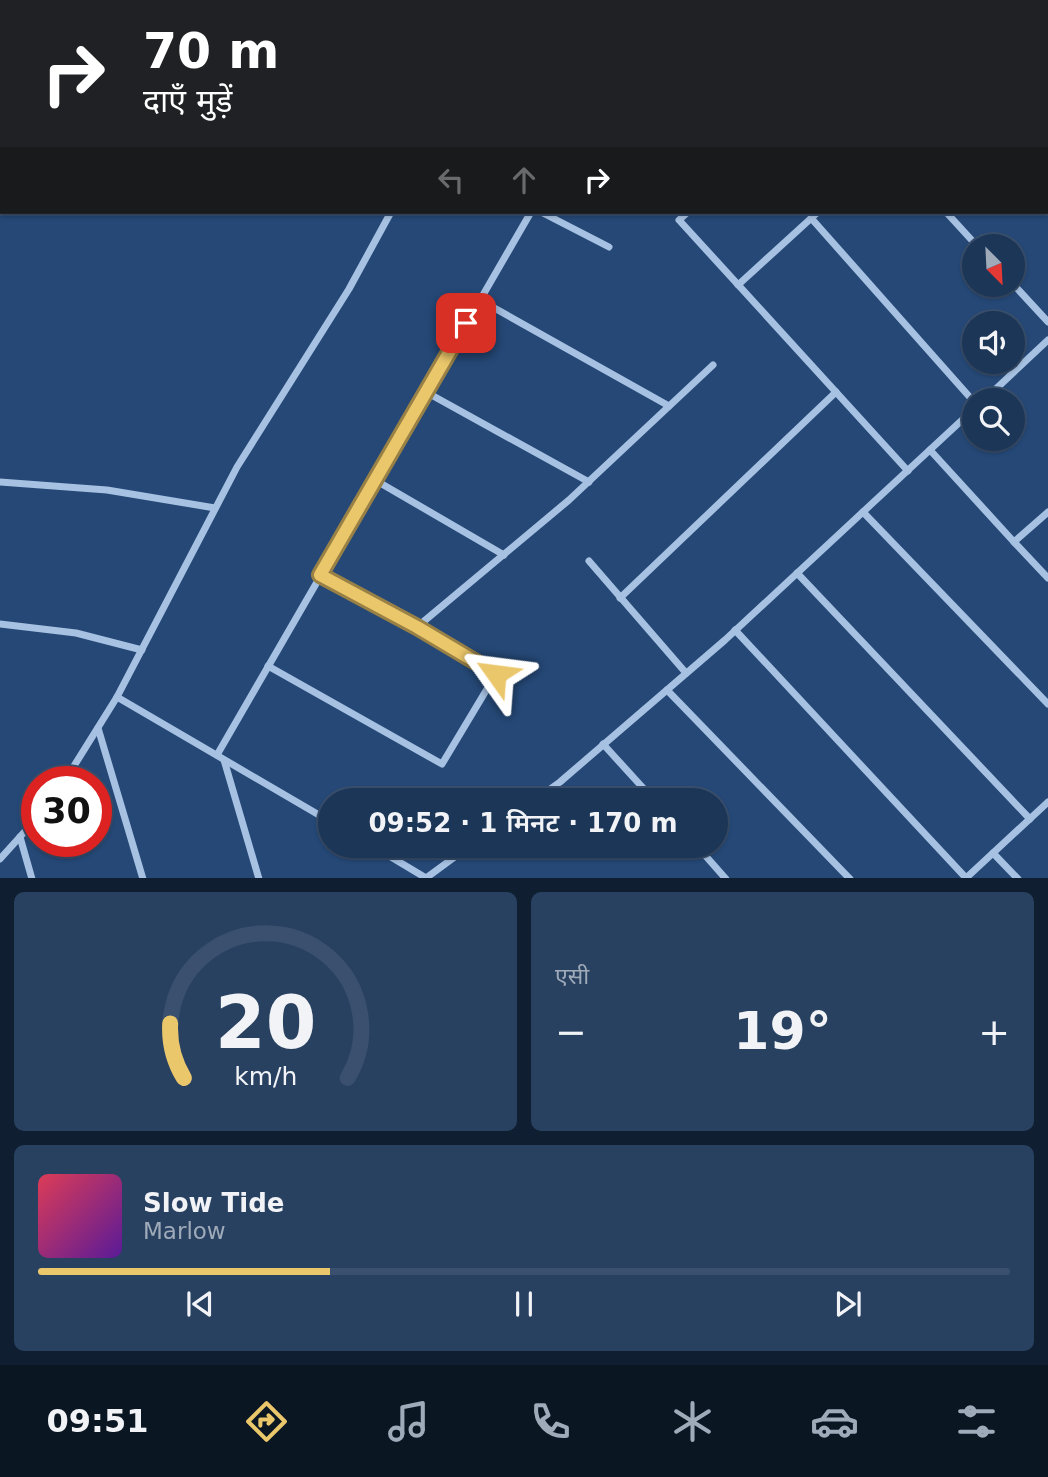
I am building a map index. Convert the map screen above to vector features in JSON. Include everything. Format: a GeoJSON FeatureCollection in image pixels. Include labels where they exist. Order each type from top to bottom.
{"type":"FeatureCollection","features":[{"type":"Feature","properties":{"kind":"street"},"geometry":{"type":"LineString","coordinates":[[74,766],[117,697],[237,467],[349,289],[390,214]]}},
{"type":"Feature","properties":{"kind":"street"},"geometry":{"type":"LineString","coordinates":[[259,878],[221,757],[268,666],[530,214]]}},
{"type":"Feature","properties":{"kind":"street"},"geometry":{"type":"LineString","coordinates":[[545,214],[609,247]]}},
{"type":"Feature","properties":{"kind":"street"},"geometry":{"type":"LineString","coordinates":[[686,214],[679,220],[908,471]]}},
{"type":"Feature","properties":{"kind":"street"},"geometry":{"type":"LineString","coordinates":[[738,285],[816,214]]}},
{"type":"Feature","properties":{"kind":"street"},"geometry":{"type":"LineString","coordinates":[[948,214],[966,234]]}},
{"type":"Feature","properties":{"kind":"street"},"geometry":{"type":"LineString","coordinates":[[811,218],[962,391]]}},
{"type":"Feature","properties":{"kind":"street"},"geometry":{"type":"LineString","coordinates":[[1026,298],[1048,321]]}},
{"type":"Feature","properties":{"kind":"street"},"geometry":{"type":"LineString","coordinates":[[480,300],[669,406]]}},
{"type":"Feature","properties":{"kind":"street"},"geometry":{"type":"LineString","coordinates":[[997,388],[1048,340]]}},
{"type":"Feature","properties":{"kind":"street"},"geometry":{"type":"LineString","coordinates":[[417,627],[589,482],[713,365]]}},
{"type":"Feature","properties":{"kind":"street"},"geometry":{"type":"LineString","coordinates":[[426,392],[589,482]]}},
{"type":"Feature","properties":{"kind":"street"},"geometry":{"type":"LineString","coordinates":[[620,598],[836,392]]}},
{"type":"Feature","properties":{"kind":"street"},"geometry":{"type":"LineString","coordinates":[[552,788],[735,630],[962,419]]}},
{"type":"Feature","properties":{"kind":"street"},"geometry":{"type":"LineString","coordinates":[[930,450],[1048,578]]}},
{"type":"Feature","properties":{"kind":"street"},"geometry":{"type":"LineString","coordinates":[[375,480],[504,555]]}},
{"type":"Feature","properties":{"kind":"street"},"geometry":{"type":"LineString","coordinates":[[0,482],[107,490],[215,508]]}},
{"type":"Feature","properties":{"kind":"street"},"geometry":{"type":"LineString","coordinates":[[863,512],[1048,704]]}},
{"type":"Feature","properties":{"kind":"street"},"geometry":{"type":"LineString","coordinates":[[1014,542],[1048,512]]}},
{"type":"Feature","properties":{"kind":"street"},"geometry":{"type":"LineString","coordinates":[[589,561],[686,674]]}},
{"type":"Feature","properties":{"kind":"street"},"geometry":{"type":"LineString","coordinates":[[797,573],[1030,818]]}},
{"type":"Feature","properties":{"kind":"street"},"geometry":{"type":"LineString","coordinates":[[268,666],[442,764],[496,674],[417,627],[320,575]]}},
{"type":"Feature","properties":{"kind":"street"},"geometry":{"type":"LineString","coordinates":[[0,624],[76,633],[142,650]]}},
{"type":"Feature","properties":{"kind":"street"},"geometry":{"type":"LineString","coordinates":[[735,630],[966,878],[1048,802]]}},
{"type":"Feature","properties":{"kind":"street"},"geometry":{"type":"LineString","coordinates":[[667,690],[850,878]]}},
{"type":"Feature","properties":{"kind":"street"},"geometry":{"type":"LineString","coordinates":[[117,697],[318,814]]}},
{"type":"Feature","properties":{"kind":"street"},"geometry":{"type":"LineString","coordinates":[[98,728],[143,878]]}},
{"type":"Feature","properties":{"kind":"street"},"geometry":{"type":"LineString","coordinates":[[603,744],[643,788]]}},
{"type":"Feature","properties":{"kind":"street"},"geometry":{"type":"LineString","coordinates":[[0,859],[20,837]]}},
{"type":"Feature","properties":{"kind":"street"},"geometry":{"type":"LineString","coordinates":[[20,837],[32,878]]}},
{"type":"Feature","properties":{"kind":"street"},"geometry":{"type":"LineString","coordinates":[[993,853],[1018,878]]}},
{"type":"Feature","properties":{"kind":"street"},"geometry":{"type":"LineString","coordinates":[[393,858],[426,878],[453,858]]}},
{"type":"Feature","properties":{"kind":"street"},"geometry":{"type":"LineString","coordinates":[[708,858],[726,878]]}},
{"type":"Feature","properties":{"kind":"route"},"geometry":{"type":"LineString","coordinates":[[466,323],[320,575],[417,627],[496,674]]}}]}
